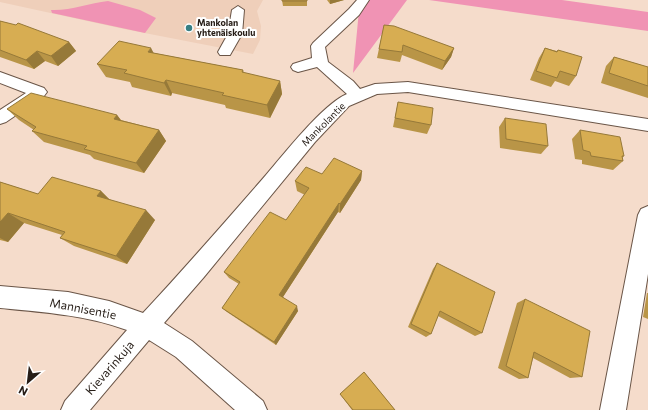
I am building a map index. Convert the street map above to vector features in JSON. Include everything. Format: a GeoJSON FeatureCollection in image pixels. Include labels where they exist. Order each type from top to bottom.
{"type":"FeatureCollection","features":[{"type":"Feature","properties":{"kind":"street"},"geometry":{"type":"LineString","coordinates":[[356,96],[348,84],[320,61],[318,46],[354,12],[363,0]]}},
{"type":"Feature","properties":{"kind":"street"},"geometry":{"type":"LineString","coordinates":[[225,52],[234,34],[243,6]]}},
{"type":"Feature","properties":{"kind":"street"},"geometry":{"type":"LineString","coordinates":[[298,67],[320,61]]}},
{"type":"Feature","properties":{"kind":"street"},"geometry":{"type":"LineString","coordinates":[[0,77],[38,92],[0,118]]}},
{"type":"Feature","properties":{"kind":"street","name":"Mankolantie"},"geometry":{"type":"LineString","coordinates":[[147,326],[197,270],[310,137],[343,102],[356,96],[375,90],[408,87],[648,124]]}},
{"type":"Feature","properties":{"kind":"street"},"geometry":{"type":"LineString","coordinates":[[613,410],[648,215]]}},
{"type":"Feature","properties":{"kind":"street","name":"Mannisentie"},"geometry":{"type":"LineString","coordinates":[[0,297],[68,303],[109,312],[147,326],[184,349],[254,410]]}},
{"type":"Feature","properties":{"kind":"street","name":"Kievarinkuja"},"geometry":{"type":"LineString","coordinates":[[74,410],[119,356],[147,326]]}},
{"type":"Feature","properties":{"kind":"shaded area","name":"Mankolan yhtenäiskoulu"},"geometry":{"type":"Polygon","coordinates":[[[0,0],[263,0],[257,11],[261,26],[260,40],[253,54],[124,29],[0,2],[0,0]]]}},
{"type":"Feature","properties":{"kind":"shaded area"},"geometry":{"type":"Polygon","coordinates":[[[360,0],[407,0],[353,73],[360,0]]]}},
{"type":"Feature","properties":{"kind":"shaded area"},"geometry":{"type":"Polygon","coordinates":[[[429,0],[562,0],[648,12],[648,31],[429,0]]]}},
{"type":"Feature","properties":{"kind":"shaded area"},"geometry":{"type":"Polygon","coordinates":[[[108,1],[140,10],[156,18],[145,33],[52,13],[51,10],[65,9],[108,1]]]}},
{"type":"Feature","properties":{"kind":"building"},"geometry":{"type":"Polygon","coordinates":[[[307,0],[307,1],[282,1],[307,0]]]}},
{"type":"Feature","properties":{"kind":"building"},"geometry":{"type":"Polygon","coordinates":[[[0,21],[16,25],[18,23],[69,42],[51,56],[37,51],[26,60],[0,50],[0,21]]]}},
{"type":"Feature","properties":{"kind":"building"},"geometry":{"type":"Polygon","coordinates":[[[384,25],[394,26],[454,48],[445,61],[403,45],[402,52],[379,49],[384,25]]]}},
{"type":"Feature","properties":{"kind":"building"},"geometry":{"type":"Polygon","coordinates":[[[119,41],[151,48],[148,52],[243,70],[242,72],[280,81],[267,105],[222,95],[224,93],[166,80],[164,83],[124,73],[127,70],[97,64],[119,41]]]}},
{"type":"Feature","properties":{"kind":"building"},"geometry":{"type":"Polygon","coordinates":[[[545,48],[582,57],[576,76],[560,71],[557,78],[536,71],[545,48]]]}},
{"type":"Feature","properties":{"kind":"building"},"geometry":{"type":"Polygon","coordinates":[[[614,57],[648,67],[648,86],[609,73],[614,57]]]}},
{"type":"Feature","properties":{"kind":"building"},"geometry":{"type":"Polygon","coordinates":[[[31,93],[117,115],[114,119],[159,130],[136,163],[84,149],[87,146],[32,131],[36,127],[7,109],[31,93]]]}},
{"type":"Feature","properties":{"kind":"building"},"geometry":{"type":"Polygon","coordinates":[[[398,102],[433,108],[431,125],[395,118],[398,102]]]}},
{"type":"Feature","properties":{"kind":"building"},"geometry":{"type":"Polygon","coordinates":[[[505,118],[546,124],[548,146],[506,139],[505,118]]]}},
{"type":"Feature","properties":{"kind":"building"},"geometry":{"type":"Polygon","coordinates":[[[580,130],[620,137],[624,156],[622,156],[623,161],[591,156],[590,152],[583,150],[580,130]]]}},
{"type":"Feature","properties":{"kind":"building"},"geometry":{"type":"Polygon","coordinates":[[[334,158],[362,171],[340,204],[339,203],[279,295],[297,306],[274,342],[222,308],[240,282],[224,272],[270,212],[286,220],[309,188],[295,181],[306,167],[322,174],[334,158]]]}},
{"type":"Feature","properties":{"kind":"building"},"geometry":{"type":"Polygon","coordinates":[[[52,177],[101,191],[97,196],[146,210],[116,256],[60,238],[65,232],[8,213],[0,222],[0,182],[38,194],[52,177]]]}},
{"type":"Feature","properties":{"kind":"building"},"geometry":{"type":"Polygon","coordinates":[[[437,263],[495,292],[482,333],[440,311],[431,334],[411,324],[437,263]]]}},
{"type":"Feature","properties":{"kind":"building"},"geometry":{"type":"Polygon","coordinates":[[[525,299],[590,331],[582,377],[534,352],[528,378],[506,366],[525,299]]]}},
{"type":"Feature","properties":{"kind":"building"},"geometry":{"type":"Polygon","coordinates":[[[364,372],[395,410],[353,410],[340,394],[364,372]]]}},
{"type":"Feature","properties":{"kind":"place","name":"Mankolan yhtenäiskoulu"},"geometry":{"type":"Point","coordinates":[189,28]}}]}
